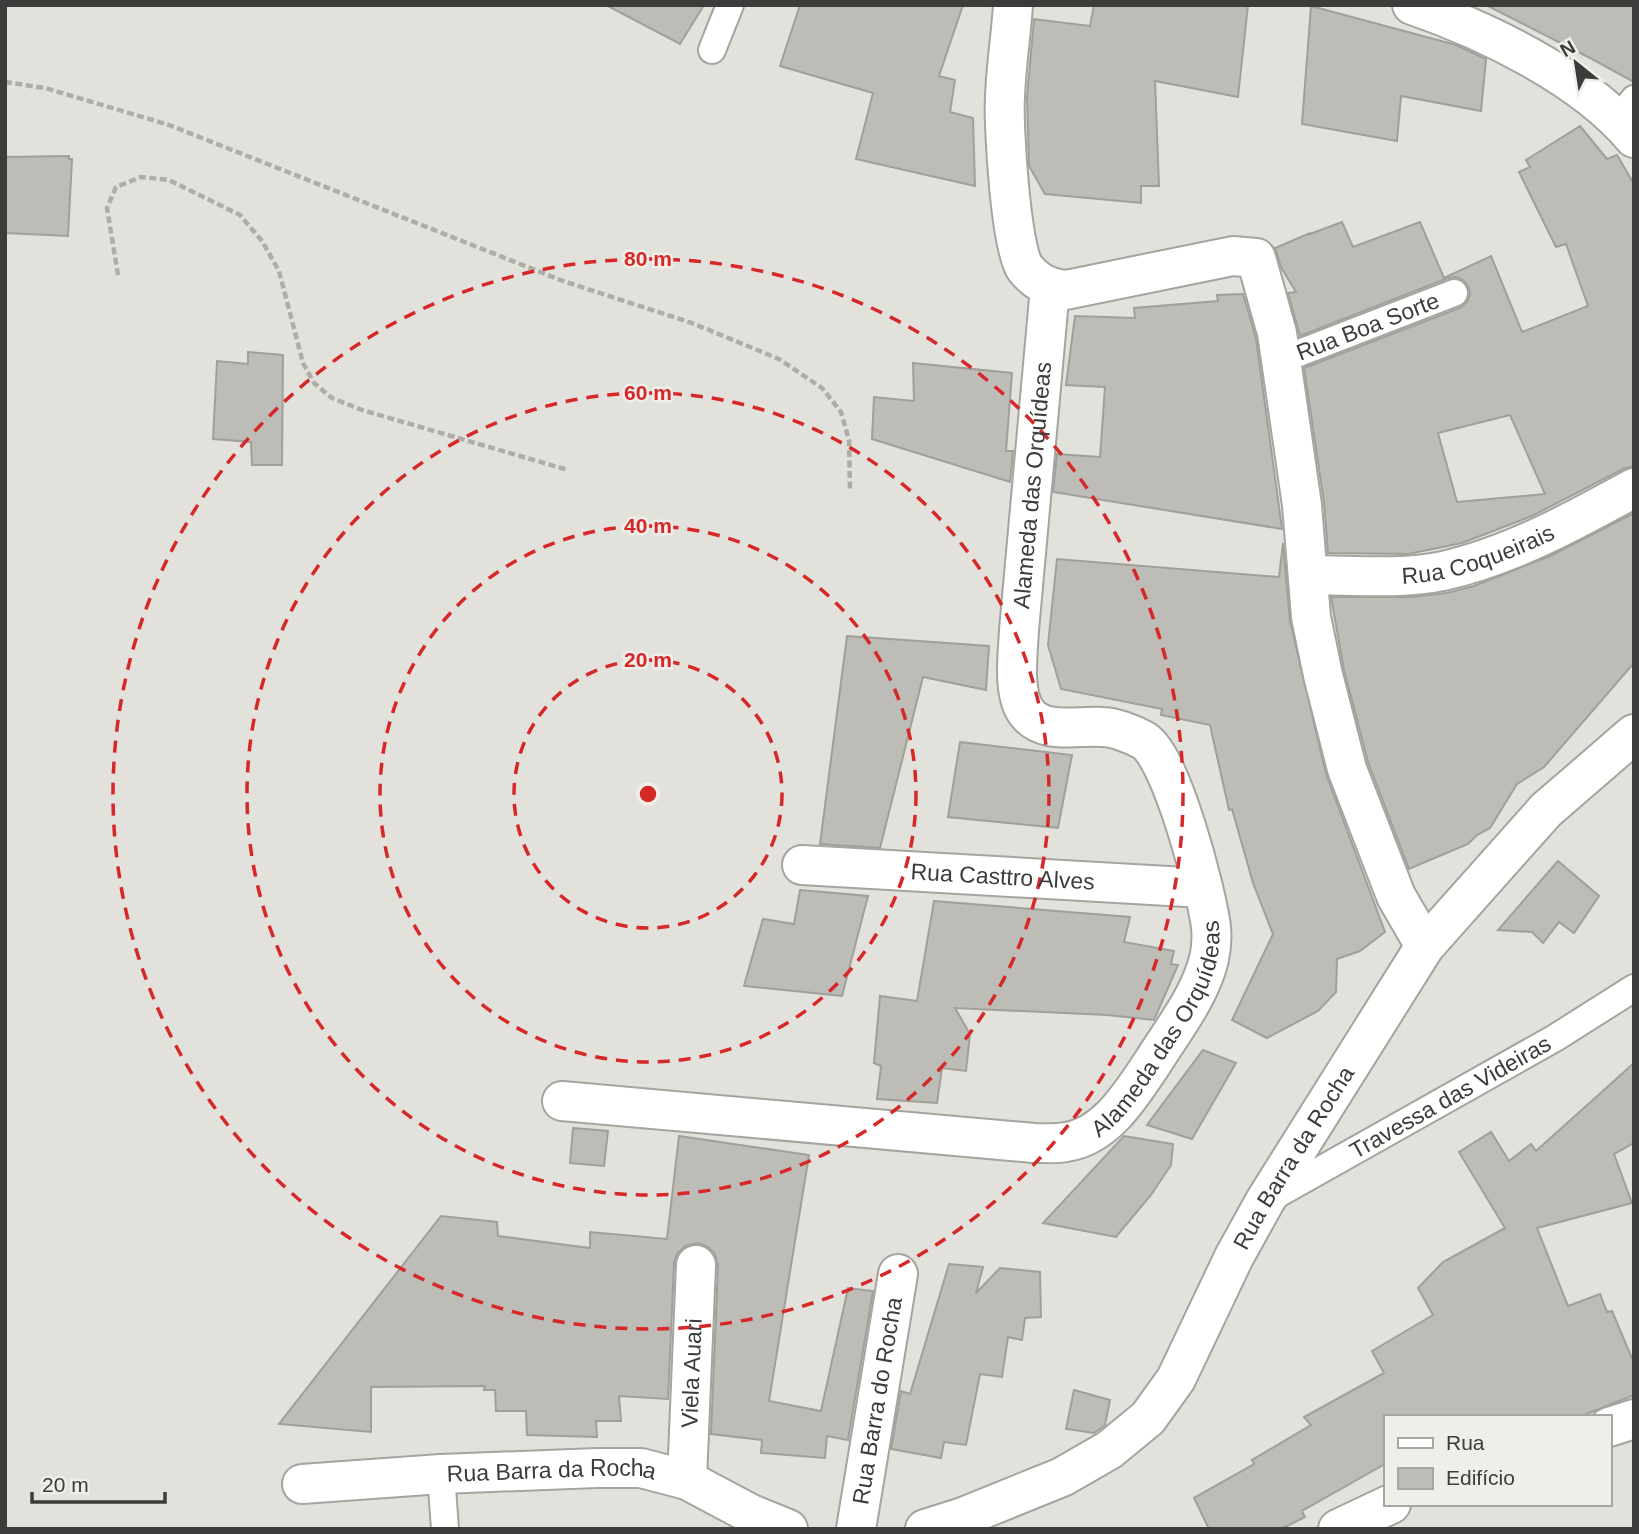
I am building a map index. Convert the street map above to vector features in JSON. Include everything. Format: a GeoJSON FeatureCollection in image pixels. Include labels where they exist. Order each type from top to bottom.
{"type":"FeatureCollection","features":[{"type":"Feature","properties":{"kind":"street"},"geometry":{"type":"LineString","coordinates":[[1013,5],[1004,99],[1012,224],[1023,266],[1039,282],[1050,288],[1066,290],[1233,256],[1256,258],[1277,333],[1303,505],[1311,617],[1344,762],[1396,896],[1424,946]]}},
{"type":"Feature","properties":{"kind":"street"},"geometry":{"type":"LineString","coordinates":[[1412,5],[1449,18],[1523,55],[1629,118]]}},
{"type":"Feature","properties":{"kind":"street","name":"Alameda das Orquídeas"},"geometry":{"type":"LineString","coordinates":[[562,1101],[1034,1143],[1067,1142],[1102,1125],[1119,1110],[1171,1034],[1200,982],[1209,957],[1211,929],[1196,858],[1165,771],[1157,754],[1145,740],[1105,726],[1061,727],[1039,724],[1026,712],[1020,693],[1017,672],[1019,630],[1050,288]]}},
{"type":"Feature","properties":{"kind":"street","name":"Rua Coqueirais"},"geometry":{"type":"LineString","coordinates":[[1309,575],[1405,575],[1443,571],[1492,556],[1573,521],[1634,488]]}},
{"type":"Feature","properties":{"kind":"street","name":"Rua Barra da Rocha"},"geometry":{"type":"LineString","coordinates":[[925,1529],[963,1517],[1062,1477],[1109,1450],[1148,1418],[1176,1379],[1234,1257],[1265,1201],[1424,946],[1546,810],[1634,734]]}},
{"type":"Feature","properties":{"kind":"street","name":"Rua Casttro Alves"},"geometry":{"type":"LineString","coordinates":[[802,865],[1203,888]]}},
{"type":"Feature","properties":{"kind":"street","name":"Viela Auari"},"geometry":{"type":"LineString","coordinates":[[687,1480],[696,1265]]}},
{"type":"Feature","properties":{"kind":"street","name":"Rua Barra do Rocha"},"geometry":{"type":"LineString","coordinates":[[856,1529],[898,1274]]}},
{"type":"Feature","properties":{"kind":"street"},"geometry":{"type":"LineString","coordinates":[[1611,1426],[1634,1419]]}},
{"type":"Feature","properties":{"kind":"street","name":"Rua Barra da Rocha"},"geometry":{"type":"LineString","coordinates":[[302,1484],[441,1474],[641,1468],[687,1480],[751,1514],[788,1529]]}},
{"type":"Feature","properties":{"kind":"street"},"geometry":{"type":"LineString","coordinates":[[1338,1529],[1387,1506]]}},
{"type":"Feature","properties":{"kind":"lane"},"geometry":{"type":"LineString","coordinates":[[712,50],[730,5]]}},
{"type":"Feature","properties":{"kind":"lane","name":"Rua Boa Sorte"},"geometry":{"type":"LineString","coordinates":[[1281,360],[1454,293]]}},
{"type":"Feature","properties":{"kind":"lane","name":"Travessa das Videiras"},"geometry":{"type":"LineString","coordinates":[[1265,1201],[1555,1038],[1634,988]]}},
{"type":"Feature","properties":{"kind":"lane"},"geometry":{"type":"LineString","coordinates":[[441,1474],[445,1529]]}},
{"type":"Feature","properties":{"kind":"path"},"geometry":{"type":"LineString","coordinates":[[5,82],[45,88],[169,125],[563,281],[692,323],[779,359],[822,388],[841,412],[849,440],[850,490]]}},
{"type":"Feature","properties":{"kind":"path"},"geometry":{"type":"LineString","coordinates":[[118,275],[107,208],[116,187],[141,177],[169,180],[240,215],[262,241],[278,271],[303,363],[314,383],[332,398],[362,410],[568,470]]}},
{"type":"Feature","properties":{"kind":"building"},"geometry":{"type":"Polygon","coordinates":[[[606,5],[704,5],[680,44],[606,5]]]}},
{"type":"Feature","properties":{"kind":"building"},"geometry":{"type":"Polygon","coordinates":[[[800,5],[963,5],[939,76],[955,80],[950,112],[973,118],[975,186],[856,159],[873,93],[780,66],[800,5]]]}},
{"type":"Feature","properties":{"kind":"building"},"geometry":{"type":"Polygon","coordinates":[[[1094,5],[1248,5],[1238,97],[1155,81],[1159,186],[1141,186],[1141,203],[1045,194],[1029,166],[1027,98],[1034,19],[1090,26],[1094,5]]]}},
{"type":"Feature","properties":{"kind":"building"},"geometry":{"type":"Polygon","coordinates":[[[1486,5],[1634,5],[1634,82],[1592,59],[1486,5]]]}},
{"type":"Feature","properties":{"kind":"building"},"geometry":{"type":"Polygon","coordinates":[[[1311,6],[1456,45],[1486,59],[1481,111],[1401,96],[1397,141],[1302,124],[1311,6]]]}},
{"type":"Feature","properties":{"kind":"building"},"geometry":{"type":"Polygon","coordinates":[[[1580,126],[1607,159],[1617,155],[1634,184],[1634,466],[1623,469],[1532,516],[1462,543],[1408,554],[1328,553],[1324,502],[1304,368],[1460,308],[1467,302],[1469,288],[1463,280],[1448,278],[1300,336],[1288,293],[1296,292],[1281,267],[1275,248],[1342,222],[1353,247],[1420,222],[1444,278],[1491,256],[1522,332],[1588,306],[1566,244],[1556,247],[1519,172],[1530,167],[1526,160],[1580,126]],[[1510,415],[1438,433],[1457,502],[1545,494],[1510,415]]]}},
{"type":"Feature","properties":{"kind":"building"},"geometry":{"type":"Polygon","coordinates":[[[69,156],[69,159],[72,159],[68,236],[5,233],[5,157],[69,156]]]}},
{"type":"Feature","properties":{"kind":"building"},"geometry":{"type":"Polygon","coordinates":[[[1243,294],[1256,338],[1282,529],[1053,492],[1057,454],[1100,457],[1105,387],[1066,385],[1075,316],[1135,318],[1134,308],[1218,301],[1217,295],[1243,294]]]}},
{"type":"Feature","properties":{"kind":"building"},"geometry":{"type":"Polygon","coordinates":[[[248,352],[283,355],[282,465],[252,465],[251,442],[213,439],[217,361],[248,364],[248,352]]]}},
{"type":"Feature","properties":{"kind":"building"},"geometry":{"type":"Polygon","coordinates":[[[913,363],[1012,373],[1006,451],[1013,451],[1010,482],[872,439],[874,397],[914,401],[913,363]]]}},
{"type":"Feature","properties":{"kind":"building"},"geometry":{"type":"Polygon","coordinates":[[[1634,513],[1634,663],[1544,767],[1517,784],[1490,828],[1468,844],[1409,869],[1368,762],[1344,670],[1331,597],[1412,597],[1447,593],[1474,586],[1550,556],[1634,513]]]}},
{"type":"Feature","properties":{"kind":"building"},"geometry":{"type":"Polygon","coordinates":[[[1283,543],[1290,621],[1326,774],[1385,932],[1360,951],[1337,959],[1336,992],[1318,1011],[1267,1038],[1232,1020],[1273,934],[1253,883],[1232,809],[1229,810],[1210,725],[1161,715],[1162,709],[1061,689],[1048,645],[1057,559],[1279,577],[1283,543]]]}},
{"type":"Feature","properties":{"kind":"building"},"geometry":{"type":"Polygon","coordinates":[[[847,636],[989,646],[986,690],[923,677],[880,848],[820,844],[847,636]]]}},
{"type":"Feature","properties":{"kind":"building"},"geometry":{"type":"Polygon","coordinates":[[[960,742],[1072,755],[1058,828],[948,817],[960,742]]]}},
{"type":"Feature","properties":{"kind":"building"},"geometry":{"type":"Polygon","coordinates":[[[1558,861],[1599,896],[1574,933],[1559,922],[1543,943],[1532,932],[1498,930],[1558,861]]]}},
{"type":"Feature","properties":{"kind":"building"},"geometry":{"type":"Polygon","coordinates":[[[800,890],[868,896],[842,996],[744,986],[763,919],[794,924],[800,890]]]}},
{"type":"Feature","properties":{"kind":"building"},"geometry":{"type":"Polygon","coordinates":[[[934,901],[1130,917],[1124,942],[1174,951],[1171,964],[1178,965],[1154,1020],[1107,1015],[955,1008],[970,1034],[966,1071],[942,1068],[937,1103],[877,1099],[881,1066],[874,1063],[880,996],[917,1001],[934,901]]]}},
{"type":"Feature","properties":{"kind":"building"},"geometry":{"type":"Polygon","coordinates":[[[1203,1050],[1236,1063],[1192,1139],[1147,1125],[1203,1050]]]}},
{"type":"Feature","properties":{"kind":"building"},"geometry":{"type":"Polygon","coordinates":[[[1634,1063],[1634,1143],[1614,1154],[1632,1203],[1537,1228],[1568,1306],[1600,1294],[1607,1312],[1612,1311],[1634,1363],[1634,1395],[1584,1415],[1384,1415],[1384,1465],[1302,1511],[1305,1517],[1281,1529],[1209,1529],[1194,1498],[1254,1464],[1252,1460],[1311,1425],[1304,1417],[1384,1373],[1372,1351],[1433,1315],[1418,1288],[1443,1262],[1505,1228],[1459,1152],[1491,1132],[1509,1161],[1531,1144],[1536,1151],[1634,1063]]]}},
{"type":"Feature","properties":{"kind":"building"},"geometry":{"type":"Polygon","coordinates":[[[573,1128],[608,1131],[604,1166],[570,1163],[573,1128]]]}},
{"type":"Feature","properties":{"kind":"building"},"geometry":{"type":"Polygon","coordinates":[[[679,1136],[809,1155],[769,1401],[821,1411],[848,1288],[873,1291],[848,1440],[827,1436],[825,1458],[761,1453],[762,1440],[711,1434],[718,1266],[715,1254],[698,1243],[685,1246],[677,1254],[674,1263],[668,1399],[619,1396],[621,1421],[596,1421],[597,1437],[527,1435],[526,1411],[496,1411],[495,1390],[484,1390],[485,1386],[371,1387],[371,1432],[279,1424],[441,1216],[497,1222],[498,1236],[590,1248],[590,1232],[667,1239],[679,1136]]]}},
{"type":"Feature","properties":{"kind":"building"},"geometry":{"type":"Polygon","coordinates":[[[1124,1136],[1173,1144],[1171,1165],[1151,1195],[1116,1237],[1043,1223],[1124,1136]]]}},
{"type":"Feature","properties":{"kind":"building"},"geometry":{"type":"Polygon","coordinates":[[[949,1264],[983,1267],[976,1293],[1000,1268],[1040,1272],[1041,1317],[1025,1318],[1022,1340],[1008,1337],[1002,1377],[980,1374],[966,1445],[944,1442],[941,1458],[891,1449],[901,1391],[910,1394],[949,1264]]]}},
{"type":"Feature","properties":{"kind":"building"},"geometry":{"type":"Polygon","coordinates":[[[1074,1390],[1110,1400],[1105,1425],[1094,1433],[1066,1429],[1074,1390]]]}}]}
